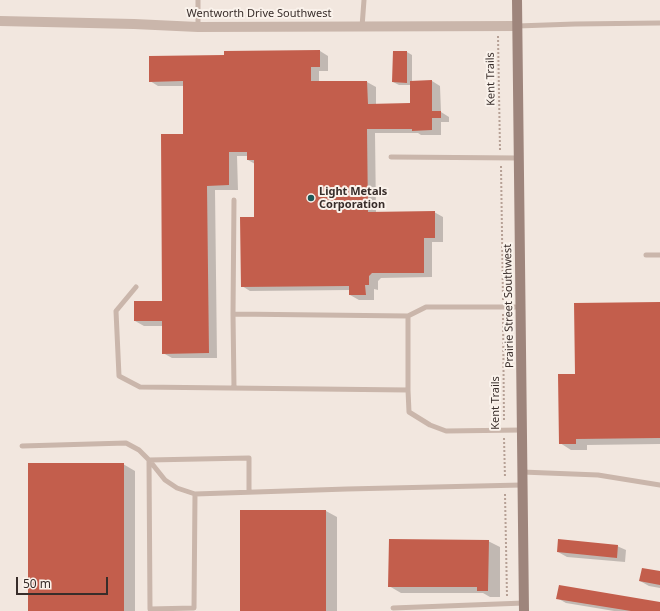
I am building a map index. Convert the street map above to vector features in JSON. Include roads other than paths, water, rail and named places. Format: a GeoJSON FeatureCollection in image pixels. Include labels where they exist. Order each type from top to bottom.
{"type":"FeatureCollection","features":[{"type":"Feature","properties":{"kind":"street","name":"Prairie Street Southwest"},"geometry":{"type":"LineString","coordinates":[[517,0],[524,607]]}},
{"type":"Feature","properties":{"kind":"street","name":"Wentworth Drive Southwest"},"geometry":{"type":"LineString","coordinates":[[0,21],[198,27],[517,26]]}},
{"type":"Feature","properties":{"kind":"lane"},"geometry":{"type":"LineString","coordinates":[[198,0],[198,27]]}},
{"type":"Feature","properties":{"kind":"lane"},"geometry":{"type":"LineString","coordinates":[[362,27],[364,0]]}},
{"type":"Feature","properties":{"kind":"lane"},"geometry":{"type":"LineString","coordinates":[[517,26],[660,24]]}},
{"type":"Feature","properties":{"kind":"lane"},"geometry":{"type":"LineString","coordinates":[[391,157],[519,158]]}},
{"type":"Feature","properties":{"kind":"lane"},"geometry":{"type":"LineString","coordinates":[[234,200],[234,388]]}},
{"type":"Feature","properties":{"kind":"lane"},"geometry":{"type":"LineString","coordinates":[[646,255],[660,255]]}},
{"type":"Feature","properties":{"kind":"lane"},"geometry":{"type":"LineString","coordinates":[[136,287],[116,311],[119,376],[140,387],[408,390]]}},
{"type":"Feature","properties":{"kind":"lane"},"geometry":{"type":"LineString","coordinates":[[233,314],[408,316],[426,307],[521,307]]}},
{"type":"Feature","properties":{"kind":"lane"},"geometry":{"type":"LineString","coordinates":[[408,316],[409,412],[430,425],[446,431],[522,430]]}},
{"type":"Feature","properties":{"kind":"lane"},"geometry":{"type":"LineString","coordinates":[[22,446],[126,444],[139,450],[165,480],[177,488],[195,494],[522,485]]}},
{"type":"Feature","properties":{"kind":"lane"},"geometry":{"type":"LineString","coordinates":[[149,460],[249,458],[249,492]]}},
{"type":"Feature","properties":{"kind":"lane"},"geometry":{"type":"LineString","coordinates":[[149,460],[150,609],[194,608],[195,494]]}},
{"type":"Feature","properties":{"kind":"lane"},"geometry":{"type":"LineString","coordinates":[[522,472],[598,474],[660,485]]}},
{"type":"Feature","properties":{"kind":"lane"},"geometry":{"type":"LineString","coordinates":[[392,608],[508,604],[524,607]]}},
{"type":"Feature","properties":{"kind":"place","name":"Light Metals Corporation"},"geometry":{"type":"Point","coordinates":[311,198]}}]}
